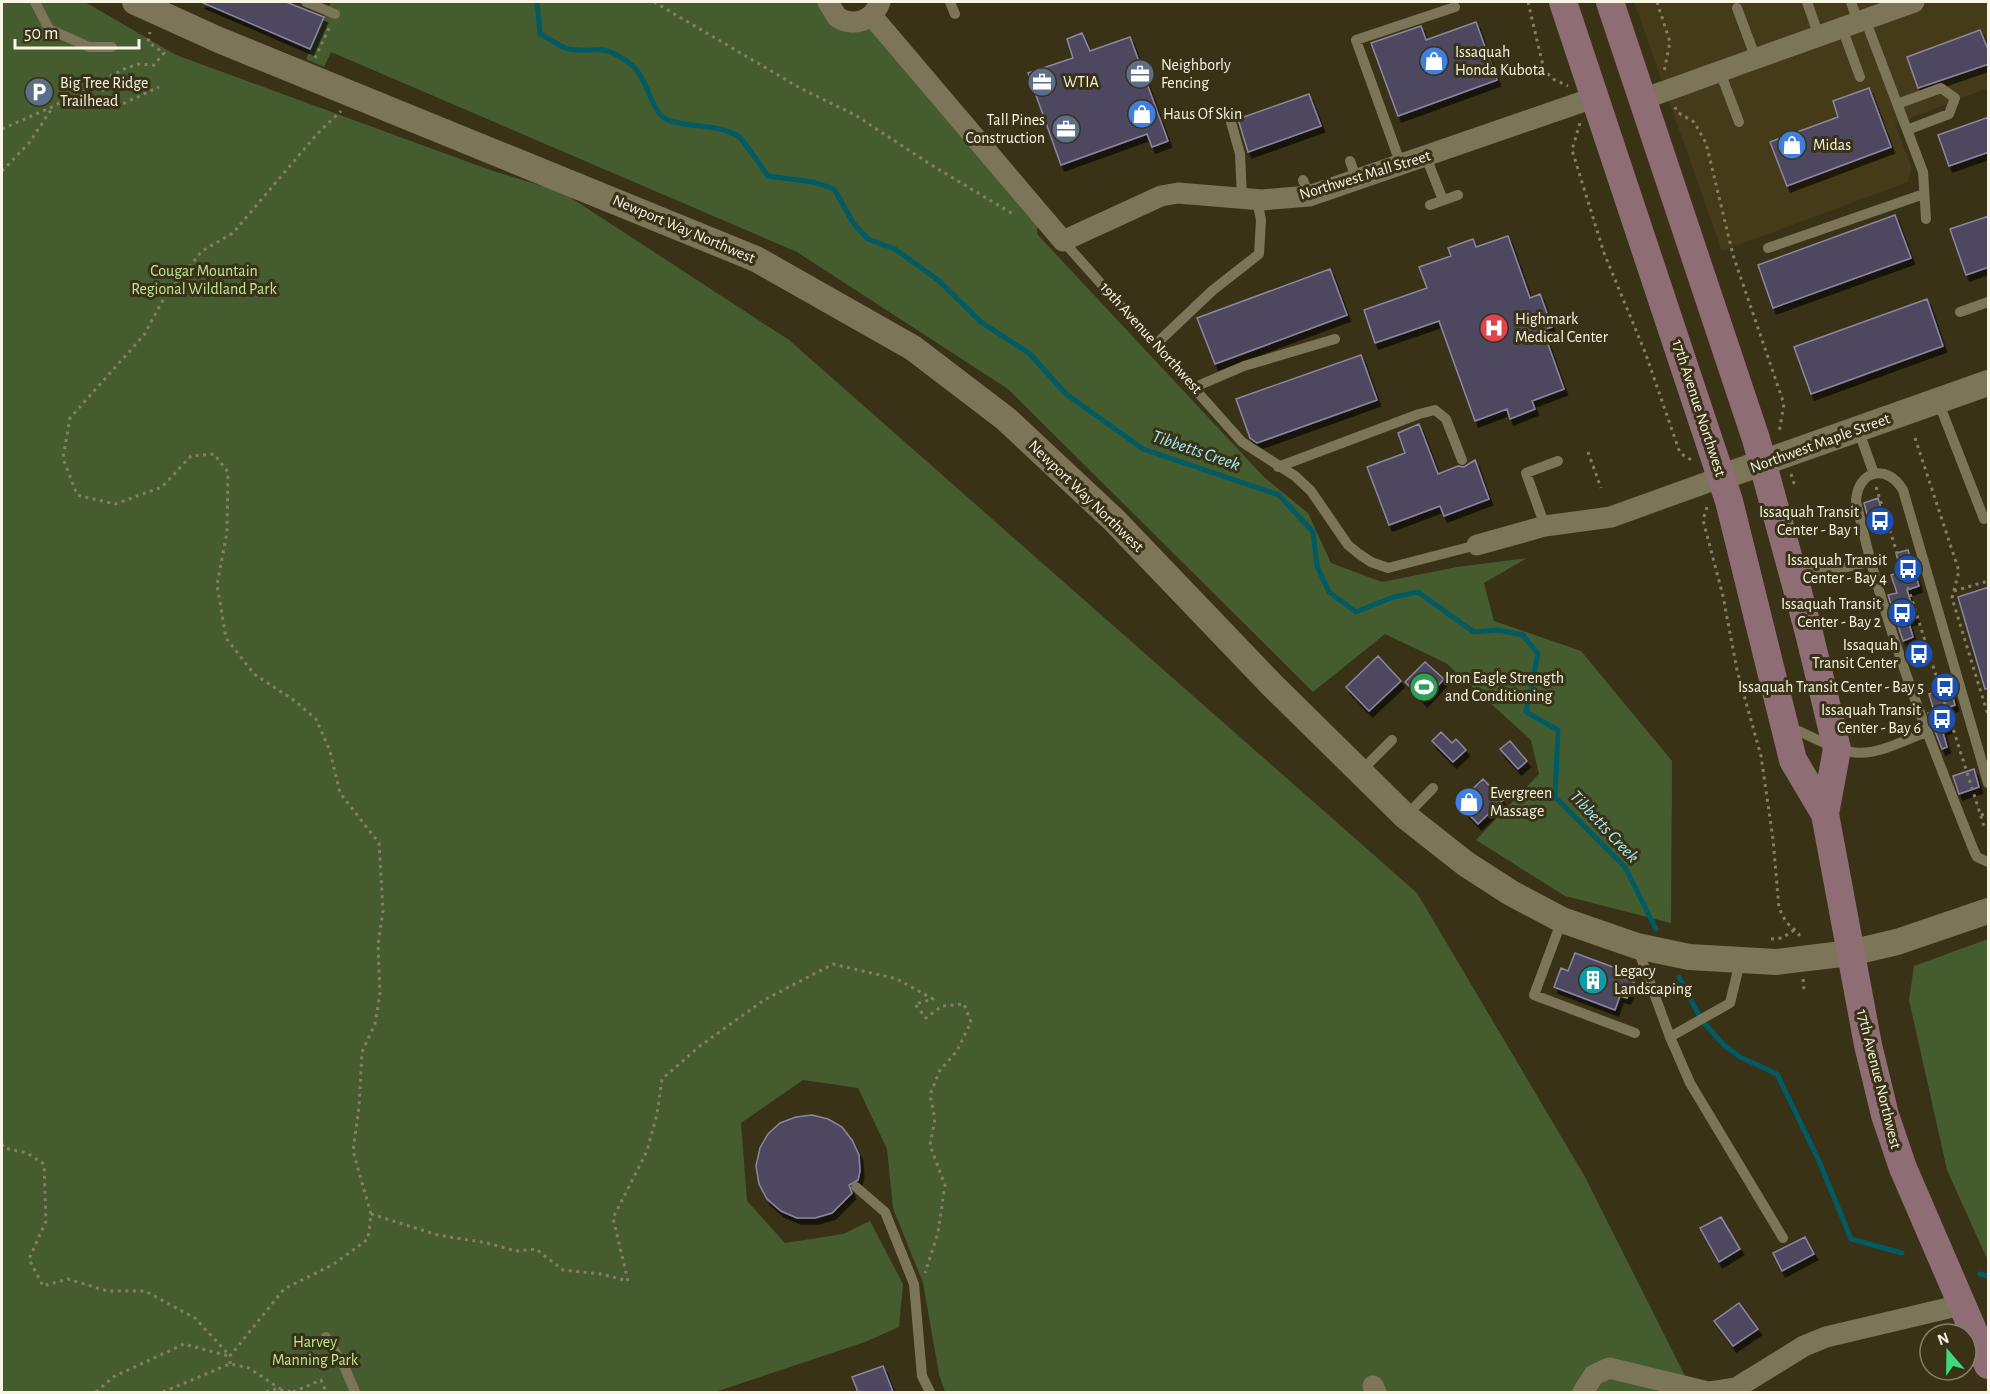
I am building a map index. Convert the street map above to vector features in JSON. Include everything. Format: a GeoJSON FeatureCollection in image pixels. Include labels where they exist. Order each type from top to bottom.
{"type":"FeatureCollection","features":[{"type":"Feature","properties":{"kind":"main road","name":"17th Avenue Northwest"},"geometry":{"type":"LineString","coordinates":[[1563,2],[1722,477],[1792,760],[1825,814]]}},
{"type":"Feature","properties":{"kind":"main road","name":"17th Avenue Northwest"},"geometry":{"type":"LineString","coordinates":[[1610,2],[1763,463],[1791,564],[1837,749],[1825,814],[1850,953],[1885,1115],[1903,1168],[1989,1365]]}},
{"type":"Feature","properties":{"kind":"street","name":"Newport Way Northwest"},"geometry":{"type":"LineString","coordinates":[[135,2],[219,40],[756,259],[913,348],[1006,419],[1114,520],[1360,773],[1405,816],[1466,864],[1511,893],[1562,920],[1637,946],[1689,957],[1740,962],[1802,960],[1850,953],[1897,942],[1989,911]]}},
{"type":"Feature","properties":{"kind":"street"},"geometry":{"type":"LineString","coordinates":[[828,2],[833,13],[842,20],[856,22],[876,9]]}},
{"type":"Feature","properties":{"kind":"street"},"geometry":{"type":"LineString","coordinates":[[1643,99],[1819,36],[1854,18],[1906,3]]}},
{"type":"Feature","properties":{"kind":"street","name":"19th Avenue Northwest"},"geometry":{"type":"LineString","coordinates":[[876,9],[1038,213],[1063,241]]}},
{"type":"Feature","properties":{"kind":"street","name":"Northwest Mall Street"},"geometry":{"type":"LineString","coordinates":[[1063,241],[1161,196],[1193,194],[1250,200],[1306,188],[1353,170],[1401,165],[1596,97]]}},
{"type":"Feature","properties":{"kind":"street","name":"Northwest Maple Street"},"geometry":{"type":"LineString","coordinates":[[1477,545],[1545,526],[1611,517],[1989,383]]}},
{"type":"Feature","properties":{"kind":"street"},"geometry":{"type":"LineString","coordinates":[[1583,1392],[1594,1375],[1609,1368],[1709,1392],[1736,1388],[1804,1346],[1826,1337],[1961,1305]]}},
{"type":"Feature","properties":{"kind":"lane"},"geometry":{"type":"LineString","coordinates":[[35,2],[49,28],[89,46],[112,47]]}},
{"type":"Feature","properties":{"kind":"lane"},"geometry":{"type":"LineString","coordinates":[[306,2],[335,15]]}},
{"type":"Feature","properties":{"kind":"lane"},"geometry":{"type":"LineString","coordinates":[[950,2],[955,14]]}},
{"type":"Feature","properties":{"kind":"lane"},"geometry":{"type":"LineString","coordinates":[[1807,2],[1819,36]]}},
{"type":"Feature","properties":{"kind":"lane"},"geometry":{"type":"LineString","coordinates":[[1401,165],[1356,40],[1455,7]]}},
{"type":"Feature","properties":{"kind":"lane"},"geometry":{"type":"LineString","coordinates":[[1737,8],[1756,59]]}},
{"type":"Feature","properties":{"kind":"lane"},"geometry":{"type":"LineString","coordinates":[[1854,18],[1860,77]]}},
{"type":"Feature","properties":{"kind":"lane"},"geometry":{"type":"LineString","coordinates":[[1854,18],[1897,104],[1923,172],[1926,219]]}},
{"type":"Feature","properties":{"kind":"lane"},"geometry":{"type":"LineString","coordinates":[[1720,72],[1739,122]]}},
{"type":"Feature","properties":{"kind":"lane"},"geometry":{"type":"LineString","coordinates":[[1897,104],[1941,88],[1956,98],[1949,114],[1907,130]]}},
{"type":"Feature","properties":{"kind":"lane"},"geometry":{"type":"LineString","coordinates":[[1156,344],[1213,290],[1258,254],[1261,220],[1250,200],[1231,122]]}},
{"type":"Feature","properties":{"kind":"lane"},"geometry":{"type":"LineString","coordinates":[[1426,157],[1443,200]]}},
{"type":"Feature","properties":{"kind":"lane"},"geometry":{"type":"LineString","coordinates":[[1768,248],[1924,194]]}},
{"type":"Feature","properties":{"kind":"lane"},"geometry":{"type":"LineString","coordinates":[[1430,205],[1458,195]]}},
{"type":"Feature","properties":{"kind":"lane","name":"19th Avenue Northwest"},"geometry":{"type":"LineString","coordinates":[[1063,241],[1242,442],[1295,476],[1311,491],[1348,544],[1371,562],[1388,568],[1408,565],[1477,545]]}},
{"type":"Feature","properties":{"kind":"lane"},"geometry":{"type":"LineString","coordinates":[[1960,312],[1989,302]]}},
{"type":"Feature","properties":{"kind":"lane"},"geometry":{"type":"LineString","coordinates":[[1195,387],[1244,366],[1335,339]]}},
{"type":"Feature","properties":{"kind":"lane"},"geometry":{"type":"LineString","coordinates":[[1938,401],[1984,519]]}},
{"type":"Feature","properties":{"kind":"lane"},"geometry":{"type":"LineString","coordinates":[[1278,467],[1409,417],[1435,410],[1446,419],[1462,460]]}},
{"type":"Feature","properties":{"kind":"lane"},"geometry":{"type":"LineString","coordinates":[[1858,429],[1875,480]]}},
{"type":"Feature","properties":{"kind":"lane"},"geometry":{"type":"LineString","coordinates":[[1545,526],[1526,473],[1558,461]]}},
{"type":"Feature","properties":{"kind":"lane"},"geometry":{"type":"LineString","coordinates":[[1989,783],[1903,490],[1898,481],[1889,475],[1861,482],[1856,491],[1856,501],[1869,562],[1907,684],[1974,851],[1977,857],[1989,862]]}},
{"type":"Feature","properties":{"kind":"lane"},"geometry":{"type":"LineString","coordinates":[[1791,564],[1826,572],[1869,562]]}},
{"type":"Feature","properties":{"kind":"lane"},"geometry":{"type":"LineString","coordinates":[[1785,725],[1852,754],[1873,753],[1926,732]]}},
{"type":"Feature","properties":{"kind":"lane"},"geometry":{"type":"LineString","coordinates":[[1360,773],[1392,740]]}},
{"type":"Feature","properties":{"kind":"lane"},"geometry":{"type":"LineString","coordinates":[[1405,816],[1433,788]]}},
{"type":"Feature","properties":{"kind":"lane"},"geometry":{"type":"LineString","coordinates":[[1562,920],[1534,995],[1635,1033]]}},
{"type":"Feature","properties":{"kind":"lane"},"geometry":{"type":"LineString","coordinates":[[1637,946],[1670,1037],[1690,1083],[1783,1238]]}},
{"type":"Feature","properties":{"kind":"lane"},"geometry":{"type":"LineString","coordinates":[[1670,1037],[1730,1003],[1740,962]]}},
{"type":"Feature","properties":{"kind":"lane"},"geometry":{"type":"LineString","coordinates":[[856,1187],[885,1212],[914,1284],[922,1376],[930,1392]]}},
{"type":"Feature","properties":{"kind":"lane"},"geometry":{"type":"LineString","coordinates":[[326,1337],[345,1368],[355,1392]]}},
{"type":"Feature","properties":{"kind":"path"},"geometry":{"type":"LineString","coordinates":[[654,2],[800,88],[855,115],[1027,222],[1038,213]]}},
{"type":"Feature","properties":{"kind":"path"},"geometry":{"type":"LineString","coordinates":[[1528,2],[1544,70],[1553,79],[1562,83]]}},
{"type":"Feature","properties":{"kind":"path"},"geometry":{"type":"LineString","coordinates":[[1657,2],[1670,42],[1664,70]]}},
{"type":"Feature","properties":{"kind":"path"},"geometry":{"type":"LineString","coordinates":[[318,51],[329,27]]}},
{"type":"Feature","properties":{"kind":"path"},"geometry":{"type":"LineString","coordinates":[[2,129],[138,64],[154,65],[164,53],[148,42],[150,32]]}},
{"type":"Feature","properties":{"kind":"path"},"geometry":{"type":"LineString","coordinates":[[99,82],[110,102],[118,106],[159,87]]}},
{"type":"Feature","properties":{"kind":"path"},"geometry":{"type":"LineString","coordinates":[[230,1364],[230,1356],[284,1289],[334,1264],[368,1239],[371,1214],[353,1150],[359,1107],[362,1052],[375,1024],[380,994],[378,945],[383,911],[379,843],[340,793],[330,751],[316,719],[295,701],[254,674],[226,638],[217,585],[227,532],[228,472],[214,454],[190,456],[162,487],[116,504],[77,495],[63,458],[70,418],[144,335],[165,298],[202,251],[233,233],[317,134],[358,96]]}},
{"type":"Feature","properties":{"kind":"path"},"geometry":{"type":"LineString","coordinates":[[2,171],[29,143],[54,106]]}},
{"type":"Feature","properties":{"kind":"path"},"geometry":{"type":"LineString","coordinates":[[1677,112],[1695,122],[1706,143],[1733,255],[1784,404],[1784,418],[1778,431]]}},
{"type":"Feature","properties":{"kind":"path"},"geometry":{"type":"LineString","coordinates":[[1578,130],[1572,150],[1604,253],[1645,352],[1680,453],[1687,458]]}},
{"type":"Feature","properties":{"kind":"path"},"geometry":{"type":"LineString","coordinates":[[1915,438],[1959,571],[1952,598],[1989,715]]}},
{"type":"Feature","properties":{"kind":"path"},"geometry":{"type":"LineString","coordinates":[[1588,452],[1601,488]]}},
{"type":"Feature","properties":{"kind":"path"},"geometry":{"type":"LineString","coordinates":[[1875,480],[1985,830]]}},
{"type":"Feature","properties":{"kind":"path"},"geometry":{"type":"LineString","coordinates":[[1707,506],[1703,520],[1723,596],[1737,670],[1761,756],[1773,839],[1779,908],[1786,922],[1799,934]]}},
{"type":"Feature","properties":{"kind":"path"},"geometry":{"type":"LineString","coordinates":[[1954,591],[1989,581]]}},
{"type":"Feature","properties":{"kind":"path"},"geometry":{"type":"LineString","coordinates":[[1915,609],[1921,608]]}},
{"type":"Feature","properties":{"kind":"path"},"geometry":{"type":"LineString","coordinates":[[1981,815],[1989,813]]}},
{"type":"Feature","properties":{"kind":"path"},"geometry":{"type":"LineString","coordinates":[[371,1214],[438,1235],[486,1243],[516,1251],[536,1249],[563,1270],[601,1274],[628,1281],[613,1218],[647,1151],[657,1114],[662,1079],[700,1046],[764,1000],[833,964],[897,979],[933,999],[915,1004],[926,1018],[942,1006],[964,1004],[971,1022],[957,1051],[940,1070],[930,1095],[935,1119],[930,1145],[945,1185],[938,1233],[924,1277]]}},
{"type":"Feature","properties":{"kind":"path"},"geometry":{"type":"LineString","coordinates":[[2,1144],[4,1148],[27,1154],[44,1164],[46,1221],[29,1259],[43,1286],[68,1279],[107,1291],[145,1291],[195,1318],[230,1356]]}},
{"type":"Feature","properties":{"kind":"path"},"geometry":{"type":"LineString","coordinates":[[96,1392],[113,1377],[184,1344],[230,1356]]}},
{"type":"Feature","properties":{"kind":"path"},"geometry":{"type":"LineString","coordinates":[[163,1392],[230,1364],[249,1368],[282,1390]]}},
{"type":"Feature","properties":{"kind":"path"},"geometry":{"type":"LineString","coordinates":[[266,1392],[282,1390],[293,1392],[321,1380],[326,1392]]}},
{"type":"Feature","properties":{"kind":"shaded area"},"geometry":{"type":"Polygon","coordinates":[[[1634,2],[1988,2],[1988,88],[1895,124],[1911,166],[1908,182],[1722,251],[1634,2]]]}},
{"type":"Feature","properties":{"kind":"green space"},"geometry":{"type":"Polygon","coordinates":[[[2,2],[85,2],[176,55],[490,170],[562,192],[789,340],[1417,893],[1584,1175],[1693,1392],[945,1392],[939,1374],[923,1283],[893,1208],[887,1149],[858,1088],[803,1080],[741,1123],[747,1201],[785,1243],[843,1234],[870,1221],[903,1284],[899,1327],[865,1342],[715,1392],[2,1392],[2,2]]]}},
{"type":"Feature","properties":{"kind":"green space"},"geometry":{"type":"Polygon","coordinates":[[[331,2],[828,2],[830,7],[867,19],[1038,213],[1037,234],[1264,477],[1308,513],[1331,563],[1382,582],[1457,567],[1527,558],[1484,583],[1494,621],[1581,651],[1672,761],[1671,923],[1565,896],[1476,840],[1539,774],[1531,740],[1446,663],[1385,634],[1313,692],[1008,389],[797,252],[331,52],[324,67],[306,59],[331,2]]]}},
{"type":"Feature","properties":{"kind":"green space"},"geometry":{"type":"Polygon","coordinates":[[[1988,939],[1988,1261],[1947,1170],[1909,1000],[1914,966],[1988,939]]]}},
{"type":"Feature","properties":{"kind":"building"},"geometry":{"type":"Polygon","coordinates":[[[201,2],[286,2],[324,17],[310,49],[201,2]]]}},
{"type":"Feature","properties":{"kind":"building","name":"Issaquah Honda Kubota"},"geometry":{"type":"Polygon","coordinates":[[[1476,22],[1497,80],[1398,116],[1371,43],[1421,26],[1426,40],[1476,22]]]}},
{"type":"Feature","properties":{"kind":"building"},"geometry":{"type":"Polygon","coordinates":[[[1980,30],[1989,52],[1989,64],[1918,88],[1907,57],[1980,30]]]}},
{"type":"Feature","properties":{"kind":"building"},"geometry":{"type":"Polygon","coordinates":[[[1082,33],[1090,51],[1130,37],[1168,141],[1152,147],[1147,134],[1061,165],[1028,73],[1073,58],[1067,39],[1082,33]]]}},
{"type":"Feature","properties":{"kind":"building"},"geometry":{"type":"Polygon","coordinates":[[[1869,88],[1891,147],[1787,186],[1770,142],[1838,117],[1833,101],[1869,88]]]}},
{"type":"Feature","properties":{"kind":"building"},"geometry":{"type":"Polygon","coordinates":[[[1309,94],[1321,126],[1248,152],[1238,119],[1309,94]]]}},
{"type":"Feature","properties":{"kind":"building"},"geometry":{"type":"Polygon","coordinates":[[[1989,117],[1989,152],[1949,166],[1938,135],[1989,117]]]}},
{"type":"Feature","properties":{"kind":"building"},"geometry":{"type":"Polygon","coordinates":[[[1895,215],[1911,258],[1773,308],[1758,265],[1895,215]]]}},
{"type":"Feature","properties":{"kind":"building"},"geometry":{"type":"Polygon","coordinates":[[[1989,216],[1989,267],[1966,275],[1950,229],[1989,216]]]}},
{"type":"Feature","properties":{"kind":"building","name":"Highmark Medical Center"},"geometry":{"type":"Polygon","coordinates":[[[1508,236],[1530,298],[1540,294],[1552,327],[1543,330],[1564,389],[1532,401],[1535,409],[1510,419],[1507,409],[1475,421],[1439,321],[1375,343],[1364,310],[1427,288],[1419,267],[1451,256],[1448,248],[1473,239],[1476,247],[1508,236]]]}},
{"type":"Feature","properties":{"kind":"building"},"geometry":{"type":"Polygon","coordinates":[[[1330,269],[1347,315],[1215,364],[1197,318],[1330,269]]]}},
{"type":"Feature","properties":{"kind":"building"},"geometry":{"type":"Polygon","coordinates":[[[1927,299],[1943,346],[1811,394],[1794,347],[1927,299]]]}},
{"type":"Feature","properties":{"kind":"building"},"geometry":{"type":"Polygon","coordinates":[[[1361,355],[1377,400],[1257,443],[1250,438],[1236,399],[1361,355]]]}},
{"type":"Feature","properties":{"kind":"building"},"geometry":{"type":"Polygon","coordinates":[[[1419,424],[1438,474],[1458,466],[1464,467],[1475,460],[1489,499],[1444,516],[1440,506],[1389,525],[1367,467],[1405,453],[1398,433],[1419,424]]]}},
{"type":"Feature","properties":{"kind":"building"},"geometry":{"type":"Polygon","coordinates":[[[1878,498],[1884,517],[1869,522],[1864,503],[1878,498]]]}},
{"type":"Feature","properties":{"kind":"building"},"geometry":{"type":"Polygon","coordinates":[[[1908,550],[1919,586],[1907,590],[1916,618],[1908,620],[1913,637],[1903,641],[1888,595],[1897,593],[1891,575],[1901,572],[1896,553],[1908,550]]]}},
{"type":"Feature","properties":{"kind":"building"},"geometry":{"type":"Polygon","coordinates":[[[1989,587],[1989,688],[1985,689],[1958,597],[1989,587]]]}},
{"type":"Feature","properties":{"kind":"building"},"geometry":{"type":"Polygon","coordinates":[[[1378,656],[1401,681],[1369,711],[1346,687],[1378,656]]]}},
{"type":"Feature","properties":{"kind":"building"},"geometry":{"type":"Polygon","coordinates":[[[1425,662],[1444,679],[1424,701],[1405,682],[1425,662]]]}},
{"type":"Feature","properties":{"kind":"building"},"geometry":{"type":"Polygon","coordinates":[[[1950,687],[1955,705],[1944,709],[1949,727],[1942,729],[1947,747],[1942,749],[1928,713],[1934,711],[1929,694],[1950,687]]]}},
{"type":"Feature","properties":{"kind":"building"},"geometry":{"type":"Polygon","coordinates":[[[1441,732],[1452,743],[1456,739],[1466,750],[1453,762],[1432,741],[1441,732]]]}},
{"type":"Feature","properties":{"kind":"building"},"geometry":{"type":"Polygon","coordinates":[[[1510,741],[1527,761],[1518,769],[1500,749],[1510,741]]]}},
{"type":"Feature","properties":{"kind":"building"},"geometry":{"type":"Polygon","coordinates":[[[1974,769],[1979,787],[1959,794],[1953,776],[1974,769]]]}},
{"type":"Feature","properties":{"kind":"building"},"geometry":{"type":"Polygon","coordinates":[[[1483,779],[1503,800],[1478,824],[1458,803],[1483,779]]]}},
{"type":"Feature","properties":{"kind":"building","name":"Legacy Landscaping"},"geometry":{"type":"Polygon","coordinates":[[[1575,953],[1629,973],[1626,979],[1634,982],[1627,998],[1620,996],[1615,1010],[1554,987],[1561,968],[1568,971],[1575,953]]]}},
{"type":"Feature","properties":{"kind":"building"},"geometry":{"type":"Polygon","coordinates":[[[812,1115],[828,1119],[842,1127],[852,1140],[859,1155],[860,1171],[858,1180],[849,1185],[852,1193],[832,1213],[815,1218],[797,1218],[781,1211],[767,1199],[759,1184],[756,1166],[760,1148],[768,1134],[780,1123],[796,1117],[812,1115]]]}},
{"type":"Feature","properties":{"kind":"building"},"geometry":{"type":"Polygon","coordinates":[[[1721,1217],[1740,1249],[1719,1262],[1700,1228],[1721,1217]]]}},
{"type":"Feature","properties":{"kind":"building"},"geometry":{"type":"Polygon","coordinates":[[[1805,1237],[1814,1254],[1782,1271],[1773,1253],[1805,1237]]]}},
{"type":"Feature","properties":{"kind":"building"},"geometry":{"type":"Polygon","coordinates":[[[1739,1303],[1758,1329],[1733,1346],[1714,1321],[1739,1303]]]}},
{"type":"Feature","properties":{"kind":"building"},"geometry":{"type":"Polygon","coordinates":[[[883,1366],[893,1392],[858,1392],[852,1377],[883,1366]]]}},
{"type":"Feature","properties":{"kind":"waterway","name":"Tibbetts Creek"},"geometry":{"type":"LineString","coordinates":[[537,2],[540,34],[569,49],[605,50],[619,56],[641,76],[656,109],[666,119],[681,124],[720,129],[738,136],[768,176],[813,182],[834,189],[854,224],[868,239],[895,249],[938,280],[981,322],[1030,354],[1066,394],[1143,449],[1279,495],[1313,532],[1317,566],[1329,592],[1356,612],[1393,597],[1418,592],[1474,632],[1498,630],[1523,635],[1538,654],[1526,712],[1558,730],[1555,797],[1625,867],[1656,929]]}},
{"type":"Feature","properties":{"kind":"waterway","name":"Tibbetts Creek"},"geometry":{"type":"LineString","coordinates":[[1679,977],[1702,1021],[1724,1045],[1740,1057],[1777,1074],[1819,1161],[1851,1239],[1902,1253]]}},
{"type":"Feature","properties":{"kind":"waterway","name":"Tibbetts Creek"},"geometry":{"type":"LineString","coordinates":[[1980,1274],[1988,1276]]}},
{"type":"Feature","properties":{"kind":"place","name":"Issaquah Honda Kubota"},"geometry":{"type":"Point","coordinates":[1434,61]}},
{"type":"Feature","properties":{"kind":"place","name":"Neighborly Fencing"},"geometry":{"type":"Point","coordinates":[1140,74]}},
{"type":"Feature","properties":{"kind":"place","name":"WTIA"},"geometry":{"type":"Point","coordinates":[1042,82]}},
{"type":"Feature","properties":{"kind":"place","name":"Big Tree Ridge Trailhead"},"geometry":{"type":"Point","coordinates":[39,92]}},
{"type":"Feature","properties":{"kind":"place","name":"Haus Of Skin"},"geometry":{"type":"Point","coordinates":[1142,114]}},
{"type":"Feature","properties":{"kind":"place","name":"Tall Pines Construction"},"geometry":{"type":"Point","coordinates":[1066,129]}},
{"type":"Feature","properties":{"kind":"place","name":"Midas"},"geometry":{"type":"Point","coordinates":[1792,145]}},
{"type":"Feature","properties":{"kind":"place","name":"Highmark Medical Center"},"geometry":{"type":"Point","coordinates":[1494,328]}},
{"type":"Feature","properties":{"kind":"place","name":"Issaquah Transit Center - Bay 1"},"geometry":{"type":"Point","coordinates":[1880,521]}},
{"type":"Feature","properties":{"kind":"place","name":"Issaquah Transit Center - Bay 4"},"geometry":{"type":"Point","coordinates":[1908,569]}},
{"type":"Feature","properties":{"kind":"place","name":"Issaquah Transit Center - Bay 2"},"geometry":{"type":"Point","coordinates":[1902,613]}},
{"type":"Feature","properties":{"kind":"place","name":"Issaquah Transit Center"},"geometry":{"type":"Point","coordinates":[1919,654]}},
{"type":"Feature","properties":{"kind":"place","name":"Iron Eagle Strength and Conditioning"},"geometry":{"type":"Point","coordinates":[1424,687]}},
{"type":"Feature","properties":{"kind":"place","name":"Issaquah Transit Center - Bay 5"},"geometry":{"type":"Point","coordinates":[1945,687]}},
{"type":"Feature","properties":{"kind":"place","name":"Issaquah Transit Center - Bay 6"},"geometry":{"type":"Point","coordinates":[1942,719]}},
{"type":"Feature","properties":{"kind":"place","name":"Evergreen Massage"},"geometry":{"type":"Point","coordinates":[1469,802]}},
{"type":"Feature","properties":{"kind":"place","name":"Legacy Landscaping"},"geometry":{"type":"Point","coordinates":[1593,980]}},
{"type":"Feature","properties":{"kind":"park label","name":"Cougar Mountain Regional Wildland Park"},"geometry":{"type":"Point","coordinates":[204,280]}},
{"type":"Feature","properties":{"kind":"park label","name":"Harvey Manning Park"},"geometry":{"type":"Point","coordinates":[315,1351]}}]}
